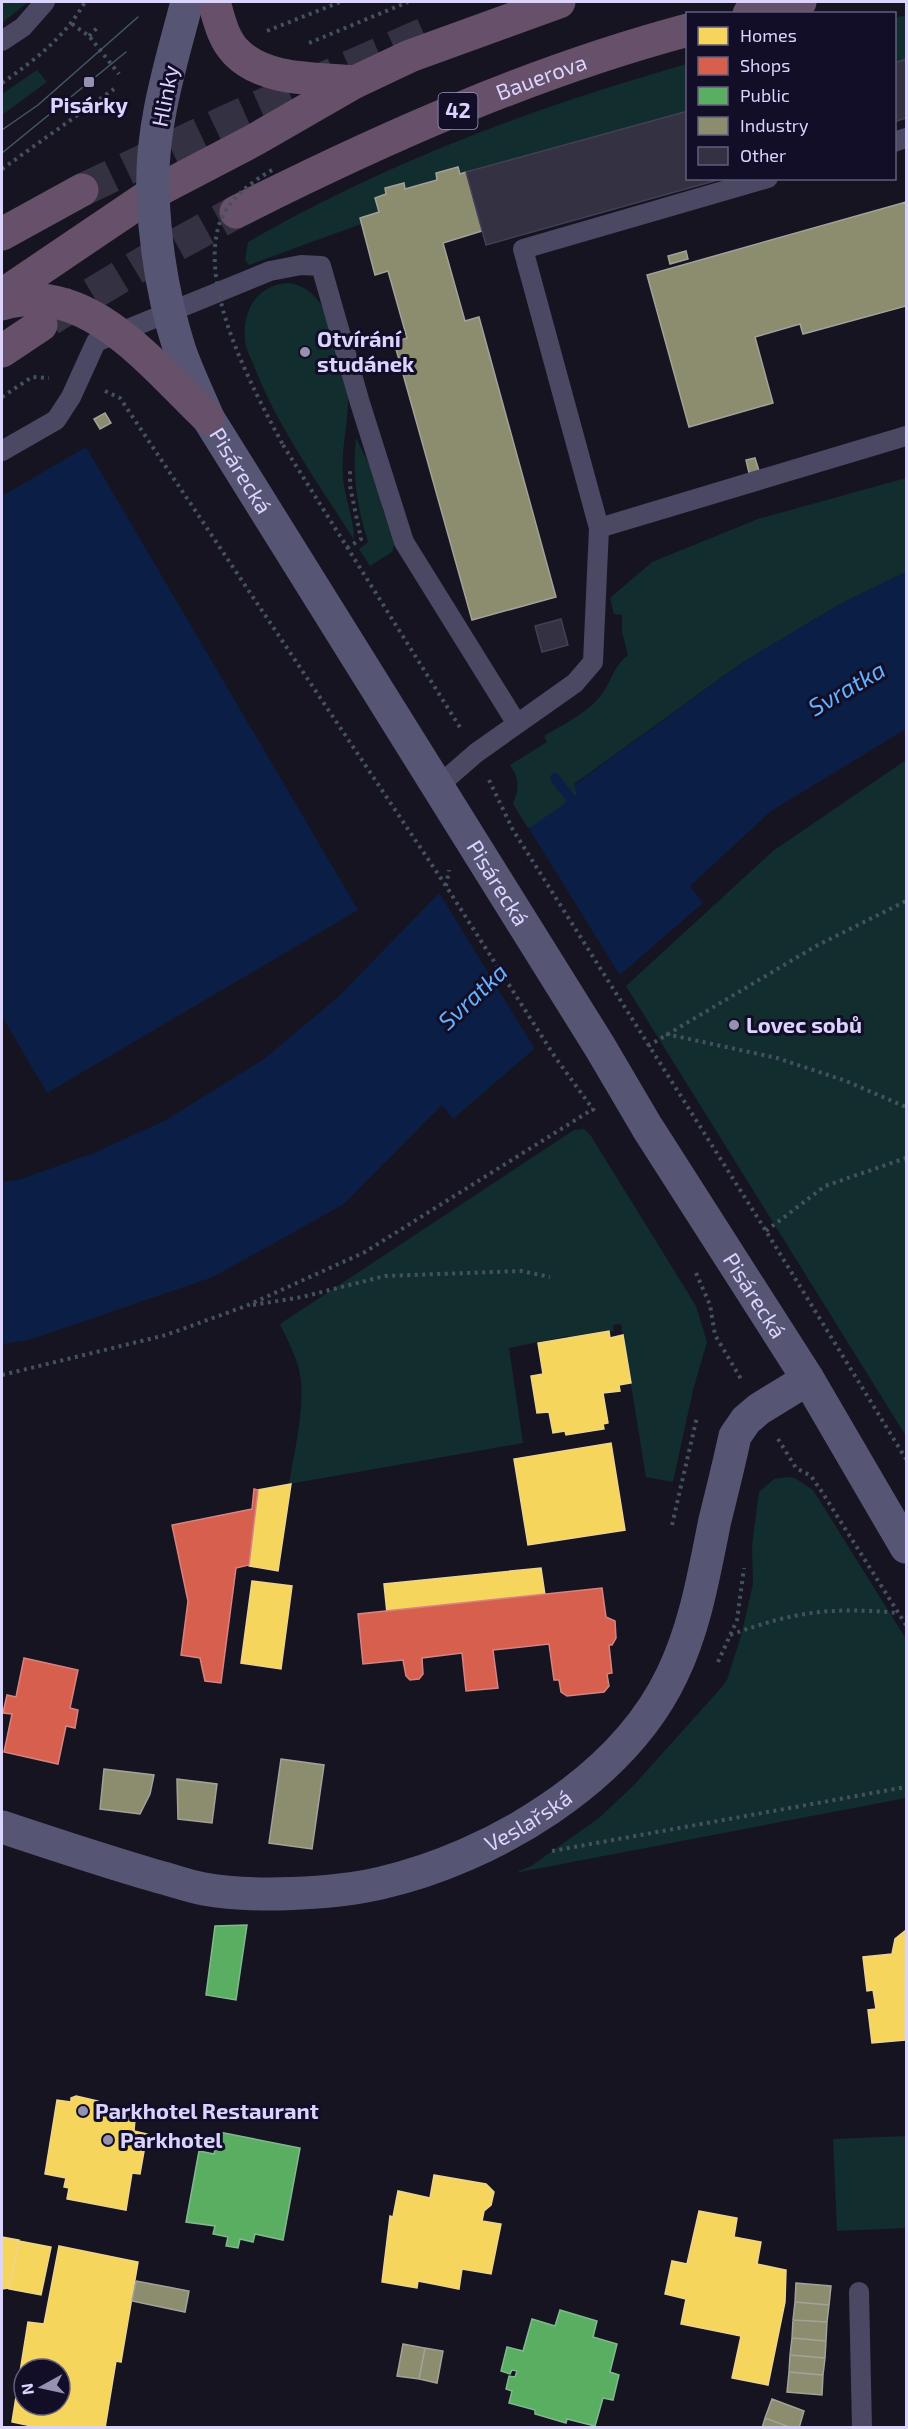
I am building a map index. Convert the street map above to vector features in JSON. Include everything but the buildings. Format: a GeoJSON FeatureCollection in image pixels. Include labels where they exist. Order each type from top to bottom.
{"type":"FeatureCollection","features":[{"type":"Feature","properties":{"kind":"highway"},"geometry":{"type":"LineString","coordinates":[[214,2],[227,40],[236,52],[253,65],[284,75],[356,82]]}},
{"type":"Feature","properties":{"kind":"highway"},"geometry":{"type":"LineString","coordinates":[[2,295],[153,193],[256,139],[356,82],[410,56],[559,2]]}},
{"type":"Feature","properties":{"kind":"highway"},"geometry":{"type":"LineString","coordinates":[[758,12],[800,2]]}},
{"type":"Feature","properties":{"kind":"highway","name":"Bauerova"},"geometry":{"type":"LineString","coordinates":[[236,212],[314,173],[463,108],[604,55],[686,30]]}},
{"type":"Feature","properties":{"kind":"highway"},"geometry":{"type":"LineString","coordinates":[[2,234],[82,190]]}},
{"type":"Feature","properties":{"kind":"highway"},"geometry":{"type":"LineString","coordinates":[[2,304],[11,301],[35,300],[55,303],[89,315],[123,336],[208,418]]}},
{"type":"Feature","properties":{"kind":"highway"},"geometry":{"type":"LineString","coordinates":[[2,351],[41,325]]}},
{"type":"Feature","properties":{"kind":"street","name":"Hlinky"},"geometry":{"type":"LineString","coordinates":[[153,193],[162,104],[187,2]]}},
{"type":"Feature","properties":{"kind":"street","name":"Pisárecká"},"geometry":{"type":"LineString","coordinates":[[153,193],[158,248],[167,303],[181,354],[208,418],[660,1147],[808,1379],[906,1547]]}},
{"type":"Feature","properties":{"kind":"street","name":"Veslařská"},"geometry":{"type":"LineString","coordinates":[[2,1827],[134,1870],[204,1889],[257,1893],[319,1891],[380,1884],[490,1843],[557,1805],[607,1763],[648,1716],[672,1677],[692,1627],[735,1436],[746,1420],[759,1409],[808,1379]]}},
{"type":"Feature","properties":{"kind":"lane"},"geometry":{"type":"LineString","coordinates":[[2,41],[23,27],[45,2]]}},
{"type":"Feature","properties":{"kind":"lane"},"geometry":{"type":"LineString","coordinates":[[436,787],[476,753],[575,683],[593,663],[599,528],[523,249],[761,180]]}},
{"type":"Feature","properties":{"kind":"lane"},"geometry":{"type":"LineString","coordinates":[[2,451],[56,420],[71,397],[96,342],[270,271],[301,265],[321,266],[360,403],[404,542],[517,724]]}},
{"type":"Feature","properties":{"kind":"lane"},"geometry":{"type":"LineString","coordinates":[[599,528],[906,436]]}},
{"type":"Feature","properties":{"kind":"lane"},"geometry":{"type":"LineString","coordinates":[[859,2292],[862,2427]]}},
{"type":"Feature","properties":{"kind":"path"},"geometry":{"type":"LineString","coordinates":[[2,83],[62,36],[85,2]]}},
{"type":"Feature","properties":{"kind":"path"},"geometry":{"type":"LineString","coordinates":[[266,31],[340,2]]}},
{"type":"Feature","properties":{"kind":"path"},"geometry":{"type":"LineString","coordinates":[[305,45],[408,2]]}},
{"type":"Feature","properties":{"kind":"path"},"geometry":{"type":"LineString","coordinates":[[72,24],[88,36],[119,74]]}},
{"type":"Feature","properties":{"kind":"path"},"geometry":{"type":"LineString","coordinates":[[88,36],[97,28]]}},
{"type":"Feature","properties":{"kind":"path"},"geometry":{"type":"LineString","coordinates":[[2,169],[114,89]]}},
{"type":"Feature","properties":{"kind":"path"},"geometry":{"type":"LineString","coordinates":[[272,170],[254,180],[239,193],[220,223],[215,261],[222,303],[251,386],[283,445],[476,753],[513,830],[906,1459]]}},
{"type":"Feature","properties":{"kind":"path"},"geometry":{"type":"LineString","coordinates":[[2,397],[32,377],[77,380],[120,398],[446,886],[555,1057],[592,1109],[365,1252],[246,1306],[166,1335],[2,1375]]}},
{"type":"Feature","properties":{"kind":"path"},"geometry":{"type":"LineString","coordinates":[[648,1046],[816,946],[906,901]]}},
{"type":"Feature","properties":{"kind":"path"},"geometry":{"type":"LineString","coordinates":[[666,1034],[777,1058],[846,1081],[906,1107]]}},
{"type":"Feature","properties":{"kind":"path"},"geometry":{"type":"LineString","coordinates":[[765,1230],[825,1186],[906,1158]]}},
{"type":"Feature","properties":{"kind":"path"},"geometry":{"type":"LineString","coordinates":[[695,1270],[710,1305],[715,1335],[796,1468],[811,1476],[906,1625]]}},
{"type":"Feature","properties":{"kind":"path"},"geometry":{"type":"LineString","coordinates":[[246,1306],[302,1297],[386,1276],[521,1271],[550,1277]]}},
{"type":"Feature","properties":{"kind":"path"},"geometry":{"type":"LineString","coordinates":[[672,1526],[697,1417]]}},
{"type":"Feature","properties":{"kind":"path"},"geometry":{"type":"LineString","coordinates":[[715,1669],[737,1620],[744,1568]]}},
{"type":"Feature","properties":{"kind":"path"},"geometry":{"type":"LineString","coordinates":[[730,1635],[787,1616],[812,1611],[899,1613]]}},
{"type":"Feature","properties":{"kind":"path"},"geometry":{"type":"LineString","coordinates":[[551,1851],[906,1787]]}},
{"type":"Feature","properties":{"kind":"green space"},"geometry":{"type":"Polygon","coordinates":[[[2,2],[28,2],[2,23],[2,2]]]}},
{"type":"Feature","properties":{"kind":"green space"},"geometry":{"type":"Polygon","coordinates":[[[906,15],[906,59],[896,63],[896,18],[906,15]]]}},
{"type":"Feature","properties":{"kind":"green space"},"geometry":{"type":"Polygon","coordinates":[[[686,64],[686,111],[460,174],[458,167],[436,173],[437,180],[405,189],[404,183],[385,188],[386,194],[375,198],[379,212],[360,218],[361,224],[249,265],[245,260],[248,242],[353,187],[407,162],[517,118],[686,64]]]}},
{"type":"Feature","properties":{"kind":"green space"},"geometry":{"type":"Polygon","coordinates":[[[37,70],[47,82],[2,115],[2,94],[37,70]]]}},
{"type":"Feature","properties":{"kind":"green space"},"geometry":{"type":"Polygon","coordinates":[[[289,283],[312,293],[320,303],[331,326],[345,378],[348,398],[343,477],[354,540],[287,434],[264,389],[246,346],[246,319],[254,301],[269,288],[289,283]]]}},
{"type":"Feature","properties":{"kind":"green space"},"geometry":{"type":"Polygon","coordinates":[[[356,438],[369,464],[395,542],[392,552],[370,566],[359,549],[368,542],[356,490],[356,438]]]}},
{"type":"Feature","properties":{"kind":"green space"},"geometry":{"type":"Polygon","coordinates":[[[906,478],[906,572],[842,603],[743,662],[574,784],[577,795],[529,830],[513,804],[518,784],[510,765],[547,742],[544,736],[587,710],[603,693],[619,664],[628,655],[622,632],[622,615],[614,614],[610,598],[652,562],[758,519],[906,478]]]}},
{"type":"Feature","properties":{"kind":"green space"},"geometry":{"type":"Polygon","coordinates":[[[906,760],[906,1436],[626,986],[773,851],[906,760]]]}},
{"type":"Feature","properties":{"kind":"green space"},"geometry":{"type":"Polygon","coordinates":[[[584,1129],[591,1136],[696,1306],[707,1342],[693,1390],[673,1482],[646,1477],[621,1324],[613,1325],[614,1331],[570,1339],[568,1336],[509,1348],[523,1443],[289,1484],[302,1393],[296,1358],[280,1324],[574,1130],[584,1129]]]}},
{"type":"Feature","properties":{"kind":"green space"},"geometry":{"type":"Polygon","coordinates":[[[795,1478],[813,1490],[906,1639],[906,1798],[515,1873],[531,1866],[599,1818],[634,1785],[727,1680],[741,1636],[753,1584],[752,1545],[759,1492],[774,1479],[795,1478]]]}},
{"type":"Feature","properties":{"kind":"green space"},"geometry":{"type":"Polygon","coordinates":[[[906,2136],[906,2228],[837,2231],[833,2139],[906,2136]]]}},
{"type":"Feature","properties":{"kind":"water"},"geometry":{"type":"Polygon","coordinates":[[[86,447],[358,910],[47,1093],[2,1016],[2,496],[86,447]]]}},
{"type":"Feature","properties":{"kind":"water","name":"Svratka"},"geometry":{"type":"Polygon","coordinates":[[[906,572],[906,729],[771,811],[690,886],[703,903],[453,1119],[442,1105],[344,1204],[213,1277],[29,1340],[2,1344],[2,1182],[21,1179],[94,1153],[166,1120],[264,1059],[338,997],[446,886],[577,795],[574,785],[743,662],[842,603],[906,572]]]}},
{"type":"Feature","properties":{"kind":"pier"},"geometry":{"type":"Polygon","coordinates":[[[528,827],[621,977],[536,1051],[438,891],[528,827]]]}},
{"type":"Feature","properties":{"kind":"waterway"},"geometry":{"type":"LineString","coordinates":[[555,778],[572,800]]}},
{"type":"Feature","properties":{"kind":"tunnel"},"geometry":{"type":"LineString","coordinates":[[82,190],[227,121],[424,34]]}},
{"type":"Feature","properties":{"kind":"tunnel"},"geometry":{"type":"LineString","coordinates":[[50,319],[147,261],[236,212]]}},
{"type":"Feature","properties":{"kind":"tram line"},"geometry":{"type":"LineString","coordinates":[[2,130],[38,105],[138,17]]}},
{"type":"Feature","properties":{"kind":"tram line"},"geometry":{"type":"LineString","coordinates":[[2,153],[126,52]]}},
{"type":"Feature","properties":{"kind":"place","name":"Pisárky"},"geometry":{"type":"Point","coordinates":[89,82]}},
{"type":"Feature","properties":{"kind":"place","name":"Otvírání studánek"},"geometry":{"type":"Point","coordinates":[305,352]}},
{"type":"Feature","properties":{"kind":"place","name":"Lovec sobů"},"geometry":{"type":"Point","coordinates":[734,1025]}},
{"type":"Feature","properties":{"kind":"place","name":"Parkhotel Restaurant"},"geometry":{"type":"Point","coordinates":[83,2111]}},
{"type":"Feature","properties":{"kind":"place","name":"Parkhotel"},"geometry":{"type":"Point","coordinates":[108,2140]}}]}
